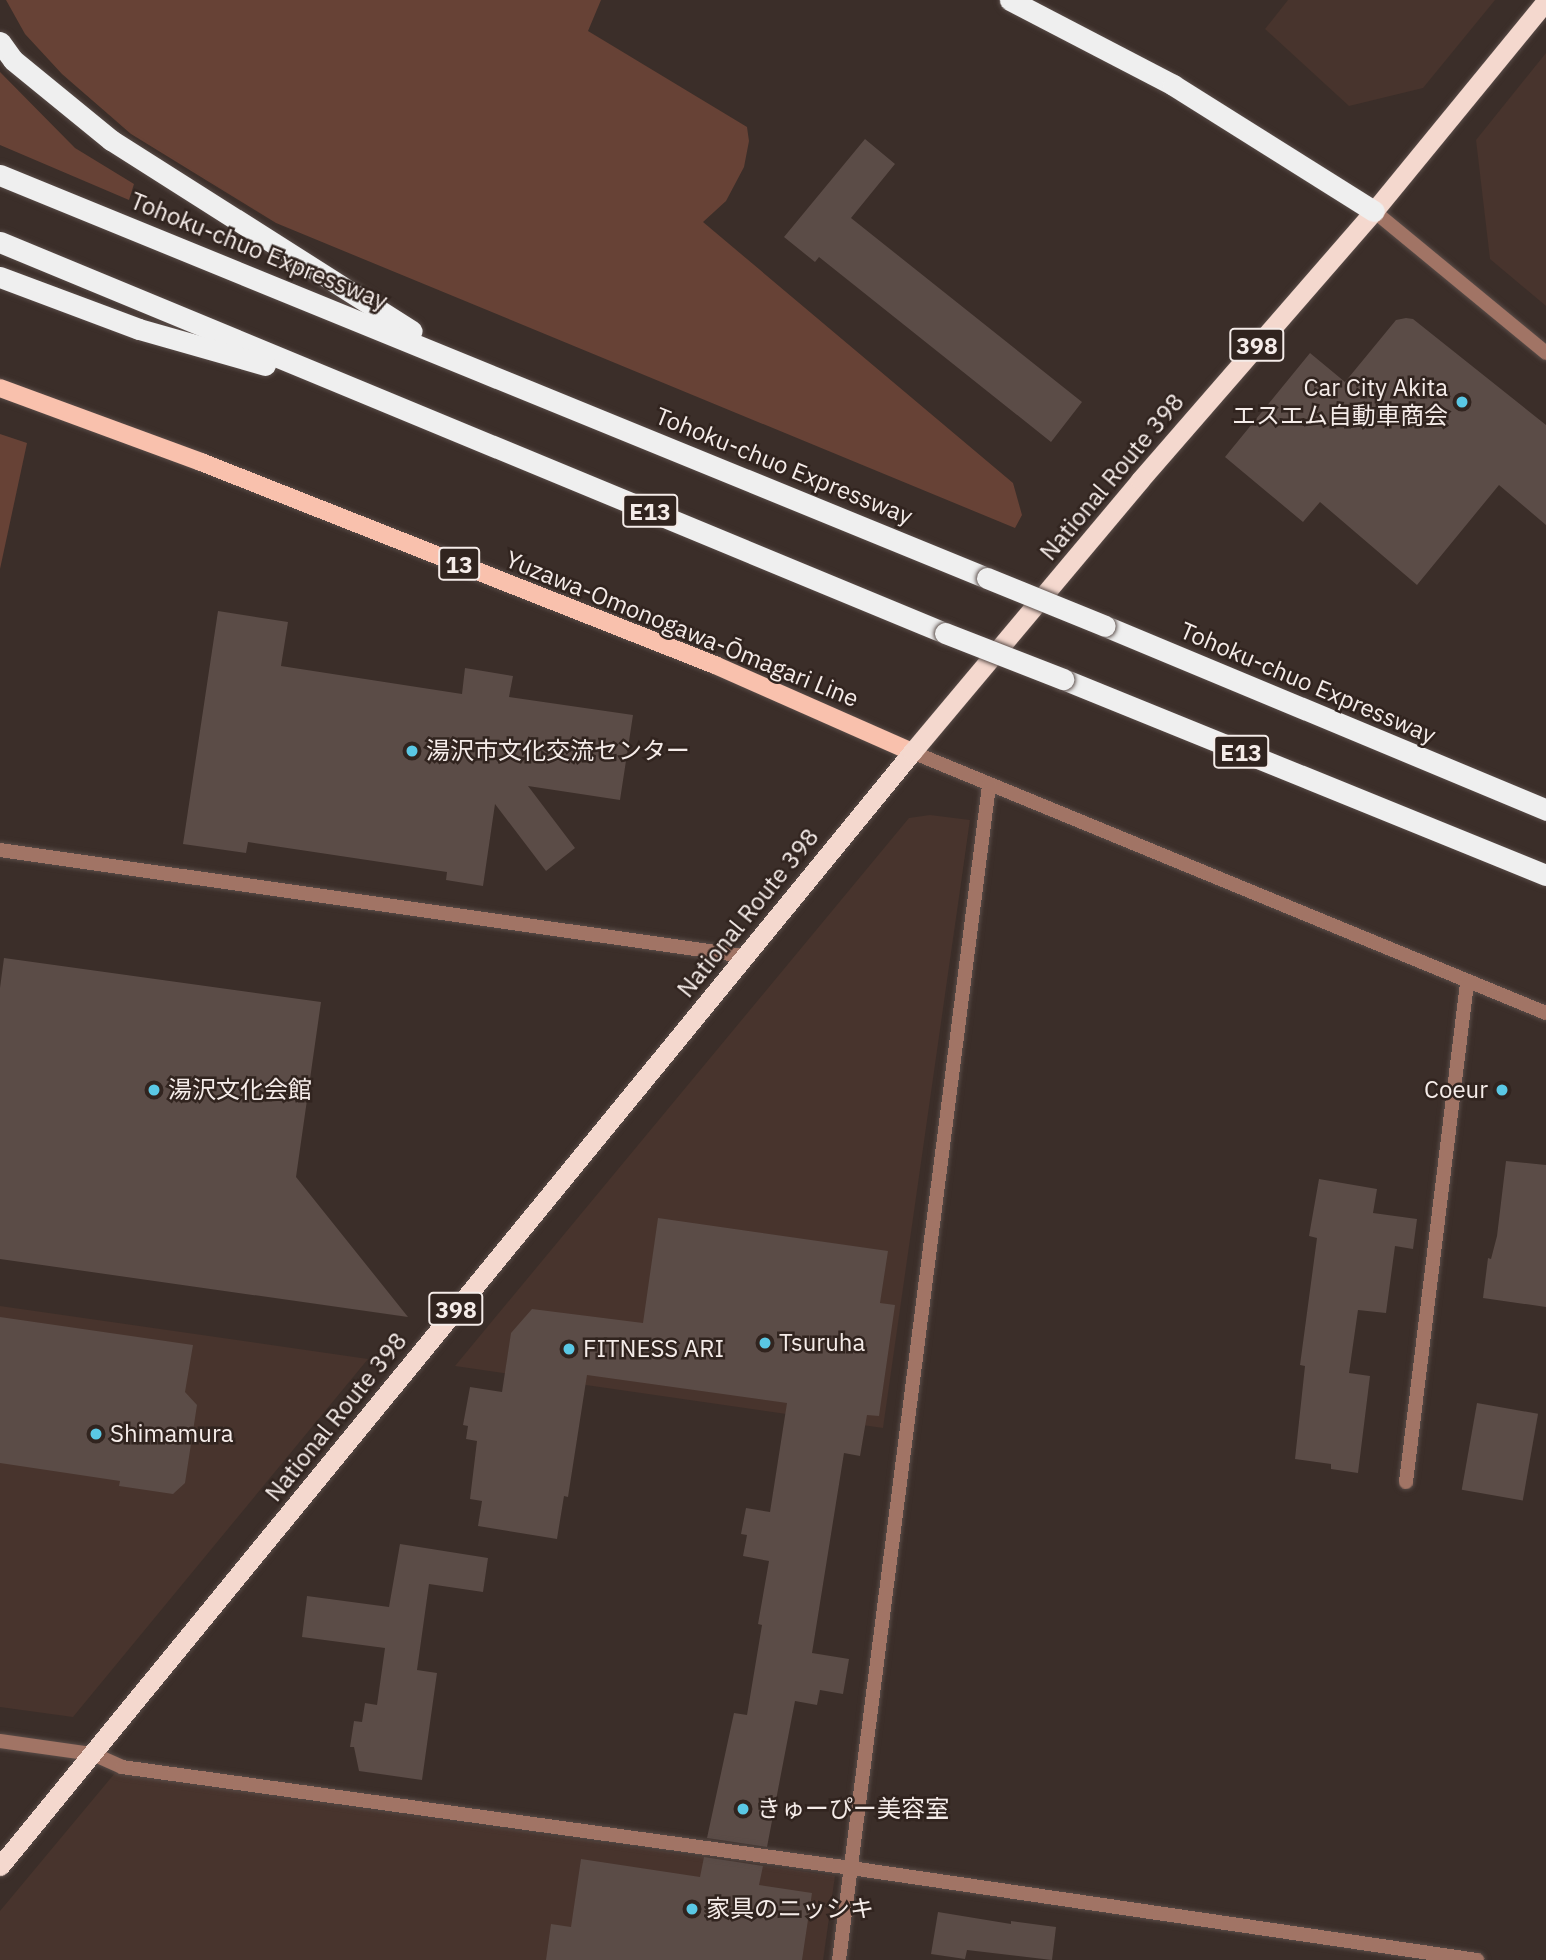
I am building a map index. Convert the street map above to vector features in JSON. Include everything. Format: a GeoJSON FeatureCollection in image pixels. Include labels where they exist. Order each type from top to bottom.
{"type":"FeatureCollection","features":[{"type":"Feature","properties":{"kind":"highway"},"geometry":{"type":"LineString","coordinates":[[1010,0],[1173,85],[1374,211]]}},
{"type":"Feature","properties":{"kind":"highway","name":"National Route 398"},"geometry":{"type":"LineString","coordinates":[[0,1866],[912,752],[1140,480],[1374,211],[1546,1]]}},
{"type":"Feature","properties":{"kind":"highway"},"geometry":{"type":"LineString","coordinates":[[0,42],[13,60],[111,140],[460,361]]}},
{"type":"Feature","properties":{"kind":"highway","name":"Tohoku-chuo Expressway"},"geometry":{"type":"LineString","coordinates":[[0,175],[1105,625],[1546,810]]}},
{"type":"Feature","properties":{"kind":"highway","name":"E13"},"geometry":{"type":"LineString","coordinates":[[0,242],[945,633],[1546,876]]}},
{"type":"Feature","properties":{"kind":"highway"},"geometry":{"type":"LineString","coordinates":[[0,277],[139,329],[354,390]]}},
{"type":"Feature","properties":{"kind":"main road","name":"Yuzawa-Omonogawa-Ōmagari Line"},"geometry":{"type":"LineString","coordinates":[[0,388],[201,462],[715,665],[912,752]]}},
{"type":"Feature","properties":{"kind":"street"},"geometry":{"type":"LineString","coordinates":[[1374,211],[1546,353]]}},
{"type":"Feature","properties":{"kind":"street"},"geometry":{"type":"LineString","coordinates":[[912,752],[1467,983],[1546,1013]]}},
{"type":"Feature","properties":{"kind":"street"},"geometry":{"type":"LineString","coordinates":[[839,1960],[989,785]]}},
{"type":"Feature","properties":{"kind":"street"},"geometry":{"type":"LineString","coordinates":[[0,850],[744,956]]}},
{"type":"Feature","properties":{"kind":"street"},"geometry":{"type":"LineString","coordinates":[[1406,1482],[1467,983]]}},
{"type":"Feature","properties":{"kind":"street"},"geometry":{"type":"LineString","coordinates":[[0,1741],[93,1754],[122,1767],[851,1868],[1371,1953],[1477,1960]]}},
{"type":"Feature","properties":{"kind":"shaded area"},"geometry":{"type":"Polygon","coordinates":[[[6,0],[601,0],[588,31],[747,127],[749,141],[744,167],[726,201],[703,222],[1013,483],[1022,515],[1015,528],[276,223],[131,134],[62,74],[25,34],[6,0]]]}},
{"type":"Feature","properties":{"kind":"shaded area"},"geometry":{"type":"Polygon","coordinates":[[[1288,0],[1495,0],[1423,88],[1349,106],[1265,29],[1288,0]]]}},
{"type":"Feature","properties":{"kind":"shaded area"},"geometry":{"type":"Polygon","coordinates":[[[1546,53],[1546,306],[1490,259],[1476,140],[1546,53]]]}},
{"type":"Feature","properties":{"kind":"shaded area"},"geometry":{"type":"Polygon","coordinates":[[[0,72],[75,148],[134,184],[129,200],[0,145],[0,72]]]}},
{"type":"Feature","properties":{"kind":"shaded area"},"geometry":{"type":"Polygon","coordinates":[[[0,434],[27,443],[0,569],[0,434]]]}},
{"type":"Feature","properties":{"kind":"shaded area"},"geometry":{"type":"Polygon","coordinates":[[[930,815],[970,820],[883,1428],[455,1366],[909,818],[930,815]]]}},
{"type":"Feature","properties":{"kind":"shaded area"},"geometry":{"type":"Polygon","coordinates":[[[0,1306],[368,1359],[73,1717],[0,1707],[0,1306]]]}},
{"type":"Feature","properties":{"kind":"shaded area"},"geometry":{"type":"Polygon","coordinates":[[[115,1773],[835,1876],[823,1960],[0,1960],[0,1911],[115,1773]]]}},
{"type":"Feature","properties":{"kind":"building"},"geometry":{"type":"Polygon","coordinates":[[[865,139],[895,164],[851,218],[1082,402],[1051,442],[819,257],[815,262],[784,237],[865,139]]]}},
{"type":"Feature","properties":{"kind":"building"},"geometry":{"type":"Polygon","coordinates":[[[1413,319],[1546,425],[1546,525],[1499,485],[1417,585],[1320,502],[1303,522],[1225,457],[1310,353],[1345,382],[1396,320],[1413,319]]]}},
{"type":"Feature","properties":{"kind":"building","name":"湯沢市文化交流センター"},"geometry":{"type":"Polygon","coordinates":[[[218,611],[288,622],[281,666],[462,694],[465,668],[513,676],[509,697],[633,715],[620,800],[528,786],[575,848],[546,871],[495,804],[483,886],[446,880],[447,872],[248,842],[246,853],[183,844],[218,611]]]}},
{"type":"Feature","properties":{"kind":"building","name":"湯沢文化会館"},"geometry":{"type":"Polygon","coordinates":[[[4,958],[321,1002],[296,1177],[408,1317],[0,1259],[0,988],[4,958]]]}},
{"type":"Feature","properties":{"kind":"building"},"geometry":{"type":"Polygon","coordinates":[[[1506,1161],[1546,1165],[1546,1307],[1483,1298],[1488,1258],[1491,1259],[1497,1236],[1506,1161]]]}},
{"type":"Feature","properties":{"kind":"building"},"geometry":{"type":"Polygon","coordinates":[[[1319,1179],[1377,1189],[1373,1213],[1417,1219],[1413,1249],[1395,1246],[1386,1313],[1358,1310],[1349,1373],[1370,1376],[1358,1473],[1331,1469],[1331,1464],[1295,1459],[1305,1366],[1300,1365],[1317,1238],[1309,1236],[1319,1179]]]}},
{"type":"Feature","properties":{"kind":"building"},"geometry":{"type":"Polygon","coordinates":[[[658,1218],[888,1251],[880,1303],[895,1305],[879,1416],[867,1415],[860,1456],[844,1453],[812,1653],[849,1659],[843,1694],[820,1690],[817,1705],[795,1701],[767,1847],[707,1838],[734,1713],[747,1715],[762,1625],[758,1624],[769,1561],[743,1556],[747,1535],[741,1534],[746,1508],[770,1512],[787,1403],[587,1375],[568,1497],[564,1496],[557,1539],[478,1526],[482,1501],[470,1499],[477,1441],[466,1439],[468,1426],[463,1425],[470,1387],[502,1392],[511,1333],[532,1309],[643,1323],[658,1218]]]}},
{"type":"Feature","properties":{"kind":"building","name":"Shimamura"},"geometry":{"type":"Polygon","coordinates":[[[0,1317],[193,1345],[185,1392],[197,1405],[185,1483],[173,1494],[119,1486],[120,1481],[0,1463],[0,1317]]]}},
{"type":"Feature","properties":{"kind":"building"},"geometry":{"type":"Polygon","coordinates":[[[1477,1403],[1538,1414],[1523,1500],[1462,1490],[1477,1403]]]}},
{"type":"Feature","properties":{"kind":"building"},"geometry":{"type":"Polygon","coordinates":[[[400,1544],[488,1558],[483,1592],[429,1584],[417,1670],[437,1673],[422,1780],[359,1771],[354,1747],[350,1747],[354,1721],[362,1722],[365,1703],[377,1705],[385,1648],[302,1637],[307,1596],[389,1607],[400,1544]]]}},
{"type":"Feature","properties":{"kind":"building","name":"家具のニッシキ"},"geometry":{"type":"Polygon","coordinates":[[[704,1857],[763,1866],[759,1885],[812,1893],[802,1960],[546,1960],[551,1924],[571,1927],[581,1859],[700,1877],[704,1857]]]}},
{"type":"Feature","properties":{"kind":"building"},"geometry":{"type":"Polygon","coordinates":[[[938,1912],[1011,1924],[1011,1921],[1056,1927],[1052,1960],[967,1950],[965,1959],[931,1954],[938,1912]]]}},
{"type":"Feature","properties":{"kind":"place","name":"Car City Akita エスエム自動車商会"},"geometry":{"type":"Point","coordinates":[1462,402]}},
{"type":"Feature","properties":{"kind":"place","name":"湯沢市文化交流センター"},"geometry":{"type":"Point","coordinates":[412,751]}},
{"type":"Feature","properties":{"kind":"place","name":"湯沢文化会館"},"geometry":{"type":"Point","coordinates":[154,1090]}},
{"type":"Feature","properties":{"kind":"place","name":"Coeur"},"geometry":{"type":"Point","coordinates":[1502,1090]}},
{"type":"Feature","properties":{"kind":"place","name":"Tsuruha"},"geometry":{"type":"Point","coordinates":[765,1343]}},
{"type":"Feature","properties":{"kind":"place","name":"FITNESS ARI"},"geometry":{"type":"Point","coordinates":[569,1349]}},
{"type":"Feature","properties":{"kind":"place","name":"Shimamura"},"geometry":{"type":"Point","coordinates":[96,1434]}},
{"type":"Feature","properties":{"kind":"place","name":"きゅーぴー美容室"},"geometry":{"type":"Point","coordinates":[743,1809]}},
{"type":"Feature","properties":{"kind":"place","name":"家具のニッシキ"},"geometry":{"type":"Point","coordinates":[692,1909]}}]}
